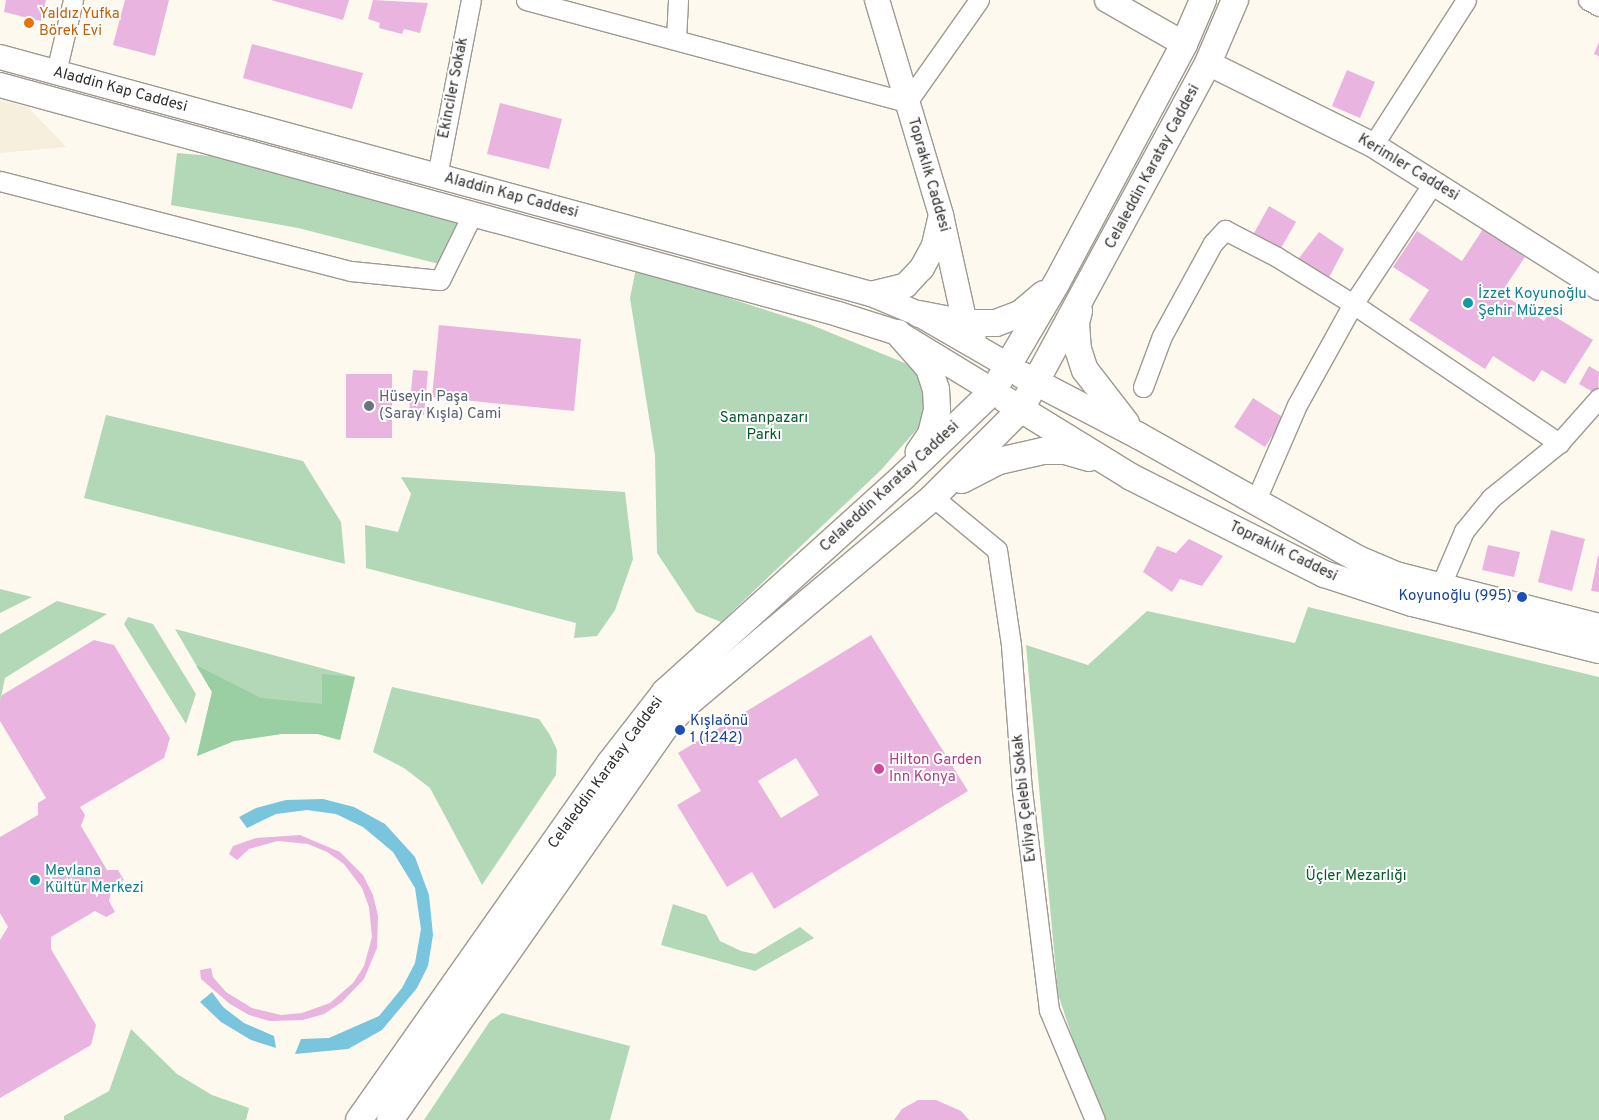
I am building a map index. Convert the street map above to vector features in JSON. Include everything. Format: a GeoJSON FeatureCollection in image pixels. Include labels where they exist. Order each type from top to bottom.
{"type":"FeatureCollection","features":[{"type":"Feature","properties":{"kind":"main road","name":"Celaleddin Karatay Caddesi"},"geometry":{"type":"LineString","coordinates":[[359,1120],[639,723],[699,660],[903,477],[993,391],[1056,284],[1184,44],[1203,0]]}},
{"type":"Feature","properties":{"kind":"main road","name":"Celaleddin Karatay Caddesi"},"geometry":{"type":"LineString","coordinates":[[390,1120],[665,727],[689,702],[934,497],[1021,410],[1037,384],[1208,63],[1236,0]]}},
{"type":"Feature","properties":{"kind":"main road"},"geometry":{"type":"LineString","coordinates":[[919,314],[965,323],[1010,320],[1056,284]]}},
{"type":"Feature","properties":{"kind":"main road"},"geometry":{"type":"LineString","coordinates":[[1082,300],[1076,323],[1078,348],[1085,370],[1098,391],[1140,436]]}},
{"type":"Feature","properties":{"kind":"main road"},"geometry":{"type":"LineString","coordinates":[[898,333],[929,368],[936,389],[937,410],[931,434],[903,477]]}},
{"type":"Feature","properties":{"kind":"main road","name":"Topraklık Caddesi"},"geometry":{"type":"LineString","coordinates":[[1009,366],[1037,384],[1140,436],[1358,559],[1396,575],[1599,628]]}},
{"type":"Feature","properties":{"kind":"main road","name":"Topraklık Caddesi"},"geometry":{"type":"LineString","coordinates":[[993,391],[1130,476],[1348,583],[1418,605],[1599,650]]}},
{"type":"Feature","properties":{"kind":"main road"},"geometry":{"type":"LineString","coordinates":[[934,497],[983,468],[1043,451],[1065,450],[1130,476]]}},
{"type":"Feature","properties":{"kind":"street"},"geometry":{"type":"LineString","coordinates":[[44,98],[56,72],[73,0]]}},
{"type":"Feature","properties":{"kind":"street","name":"Ekinciler Sokak"},"geometry":{"type":"LineString","coordinates":[[436,176],[471,0]]}},
{"type":"Feature","properties":{"kind":"street"},"geometry":{"type":"LineString","coordinates":[[526,0],[676,38],[907,102],[979,0]]}},
{"type":"Feature","properties":{"kind":"street"},"geometry":{"type":"LineString","coordinates":[[676,38],[678,0]]}},
{"type":"Feature","properties":{"kind":"street","name":"Topraklık Caddesi"},"geometry":{"type":"LineString","coordinates":[[877,0],[941,215],[965,323],[979,348]]}},
{"type":"Feature","properties":{"kind":"street"},"geometry":{"type":"LineString","coordinates":[[1108,0],[1184,44]]}},
{"type":"Feature","properties":{"kind":"street"},"geometry":{"type":"LineString","coordinates":[[1373,145],[1466,0]]}},
{"type":"Feature","properties":{"kind":"street"},"geometry":{"type":"LineString","coordinates":[[1588,0],[1599,6]]}},
{"type":"Feature","properties":{"kind":"street","name":"Aladdin Kap Caddesi"},"geometry":{"type":"LineString","coordinates":[[0,57],[871,294],[919,314],[1009,366]]}},
{"type":"Feature","properties":{"kind":"street","name":"Kerimler Caddesi"},"geometry":{"type":"LineString","coordinates":[[1208,63],[1373,145],[1599,288]]}},
{"type":"Feature","properties":{"kind":"street","name":"Aladdin Kap Caddesi"},"geometry":{"type":"LineString","coordinates":[[0,85],[720,280],[898,333],[993,391]]}},
{"type":"Feature","properties":{"kind":"street"},"geometry":{"type":"LineString","coordinates":[[0,181],[351,271],[440,280],[473,213]]}},
{"type":"Feature","properties":{"kind":"street"},"geometry":{"type":"LineString","coordinates":[[1255,502],[1297,405],[1353,304],[1433,183]]}},
{"type":"Feature","properties":{"kind":"street"},"geometry":{"type":"LineString","coordinates":[[871,294],[906,285],[922,268],[934,244],[941,215]]}},
{"type":"Feature","properties":{"kind":"street"},"geometry":{"type":"LineString","coordinates":[[1143,387],[1162,336],[1213,242],[1225,230],[1277,257],[1353,304],[1559,443]]}},
{"type":"Feature","properties":{"kind":"street"},"geometry":{"type":"LineString","coordinates":[[1440,587],[1464,530],[1491,498],[1559,443],[1599,398]]}},
{"type":"Feature","properties":{"kind":"street","name":"Evliya Çelebi Sokak"},"geometry":{"type":"LineString","coordinates":[[934,497],[997,550],[1011,645],[1022,790],[1049,1010],[1095,1120]]}},
{"type":"Feature","properties":{"kind":"shaded area"},"geometry":{"type":"Polygon","coordinates":[[[0,100],[28,107],[66,147],[0,153],[0,100]]]}},
{"type":"Feature","properties":{"kind":"green space"},"geometry":{"type":"Polygon","coordinates":[[[177,153],[272,161],[463,212],[447,266],[298,228],[171,205],[177,153]]]}},
{"type":"Feature","properties":{"kind":"green space","name":"Samanpazarı Parkı"},"geometry":{"type":"Polygon","coordinates":[[[636,268],[809,324],[922,370],[931,413],[881,470],[721,622],[696,612],[657,553],[655,455],[630,298],[636,268]]]}},
{"type":"Feature","properties":{"kind":"green space"},"geometry":{"type":"Polygon","coordinates":[[[106,415],[303,461],[341,522],[345,564],[84,498],[106,415]]]}},
{"type":"Feature","properties":{"kind":"green space"},"geometry":{"type":"Polygon","coordinates":[[[401,477],[625,492],[633,559],[615,610],[597,636],[574,638],[576,623],[366,568],[365,525],[398,532],[411,494],[401,477]]]}},
{"type":"Feature","properties":{"kind":"green space"},"geometry":{"type":"Polygon","coordinates":[[[0,589],[32,597],[0,613],[0,589]]]}},
{"type":"Feature","properties":{"kind":"green space"},"geometry":{"type":"Polygon","coordinates":[[[57,601],[107,614],[5,678],[0,702],[0,634],[57,601]]]}},
{"type":"Feature","properties":{"kind":"green space","name":"Üçler Mezarlığı"},"geometry":{"type":"Polygon","coordinates":[[[1308,607],[1599,677],[1599,1120],[1103,1120],[1096,1109],[1058,994],[1026,645],[1088,665],[1147,611],[1295,643],[1308,607]]]}},
{"type":"Feature","properties":{"kind":"green space"},"geometry":{"type":"Polygon","coordinates":[[[128,617],[153,624],[196,694],[186,724],[124,624],[128,617]]]}},
{"type":"Feature","properties":{"kind":"green space"},"geometry":{"type":"Polygon","coordinates":[[[175,629],[355,677],[340,740],[318,734],[281,734],[234,741],[197,756],[212,692],[175,629]]]}},
{"type":"Feature","properties":{"kind":"green space"},"geometry":{"type":"Polygon","coordinates":[[[196,665],[261,698],[322,704],[322,674],[355,677],[340,740],[318,734],[281,734],[234,741],[197,756],[212,692],[196,665]]]}},
{"type":"Feature","properties":{"kind":"green space"},"geometry":{"type":"Polygon","coordinates":[[[392,687],[539,719],[557,750],[556,775],[482,885],[430,788],[404,768],[373,752],[392,687]]]}},
{"type":"Feature","properties":{"kind":"green space"},"geometry":{"type":"Polygon","coordinates":[[[673,904],[706,915],[720,941],[741,951],[755,954],[800,927],[814,938],[755,971],[661,945],[673,904]]]}},
{"type":"Feature","properties":{"kind":"green space"},"geometry":{"type":"Polygon","coordinates":[[[502,1013],[630,1046],[610,1120],[424,1120],[490,1021],[502,1013]]]}},
{"type":"Feature","properties":{"kind":"green space"},"geometry":{"type":"Polygon","coordinates":[[[131,1029],[177,1074],[212,1095],[249,1108],[246,1120],[64,1120],[64,1116],[109,1091],[131,1029]]]}},
{"type":"Feature","properties":{"kind":"water"},"geometry":{"type":"Polygon","coordinates":[[[323,799],[354,807],[385,824],[415,857],[429,895],[433,935],[428,966],[417,988],[382,1030],[348,1049],[295,1054],[301,1039],[329,1038],[379,1016],[402,988],[415,963],[421,929],[415,888],[393,852],[363,827],[336,814],[307,810],[276,814],[247,828],[239,817],[256,808],[286,800],[323,799]]]}},
{"type":"Feature","properties":{"kind":"water"},"geometry":{"type":"Polygon","coordinates":[[[212,992],[223,1007],[244,1023],[274,1036],[276,1048],[251,1040],[221,1022],[200,1002],[212,992]]]}},
{"type":"Feature","properties":{"kind":"building"},"geometry":{"type":"Polygon","coordinates":[[[6,0],[46,0],[41,21],[4,12],[6,0]]]}},
{"type":"Feature","properties":{"kind":"building"},"geometry":{"type":"Polygon","coordinates":[[[125,0],[169,0],[155,56],[113,45],[125,0]]]}},
{"type":"Feature","properties":{"kind":"building"},"geometry":{"type":"Polygon","coordinates":[[[271,0],[349,0],[343,20],[271,0]]]}},
{"type":"Feature","properties":{"kind":"building"},"geometry":{"type":"Polygon","coordinates":[[[373,0],[428,3],[420,33],[404,29],[402,34],[379,28],[380,23],[368,19],[373,0]]]}},
{"type":"Feature","properties":{"kind":"building"},"geometry":{"type":"Polygon","coordinates":[[[1599,42],[1599,56],[1594,54],[1599,42]]]}},
{"type":"Feature","properties":{"kind":"building"},"geometry":{"type":"Polygon","coordinates":[[[252,44],[363,73],[352,109],[243,78],[252,44]]]}},
{"type":"Feature","properties":{"kind":"building"},"geometry":{"type":"Polygon","coordinates":[[[1347,70],[1375,82],[1360,118],[1332,106],[1347,70]]]}},
{"type":"Feature","properties":{"kind":"building"},"geometry":{"type":"Polygon","coordinates":[[[500,103],[562,119],[549,169],[487,154],[500,103]]]}},
{"type":"Feature","properties":{"kind":"building"},"geometry":{"type":"Polygon","coordinates":[[[1269,206],[1296,222],[1281,248],[1254,233],[1269,206]]]}},
{"type":"Feature","properties":{"kind":"building","name":"İzzet Koyunoğlu Şehir Müzesi"},"geometry":{"type":"Polygon","coordinates":[[[1483,229],[1525,257],[1501,293],[1544,321],[1549,313],[1593,340],[1565,384],[1542,370],[1534,382],[1493,356],[1485,369],[1409,320],[1429,290],[1393,267],[1417,231],[1462,261],[1483,229]]]}},
{"type":"Feature","properties":{"kind":"building"},"geometry":{"type":"Polygon","coordinates":[[[1319,232],[1344,249],[1326,283],[1296,262],[1319,232]]]}},
{"type":"Feature","properties":{"kind":"building"},"geometry":{"type":"Polygon","coordinates":[[[439,325],[581,339],[574,411],[432,397],[439,325]]]}},
{"type":"Feature","properties":{"kind":"building"},"geometry":{"type":"Polygon","coordinates":[[[1589,366],[1599,372],[1598,395],[1579,384],[1589,366]]]}},
{"type":"Feature","properties":{"kind":"building"},"geometry":{"type":"Polygon","coordinates":[[[413,370],[428,371],[424,415],[409,413],[413,370]]]}},
{"type":"Feature","properties":{"kind":"building","name":"Hüseyin Paşa (Saray Kışla) Cami"},"geometry":{"type":"Polygon","coordinates":[[[346,374],[392,374],[392,438],[346,438],[346,374]]]}},
{"type":"Feature","properties":{"kind":"building"},"geometry":{"type":"Polygon","coordinates":[[[1253,398],[1284,418],[1265,447],[1234,427],[1253,398]]]}},
{"type":"Feature","properties":{"kind":"building"},"geometry":{"type":"Polygon","coordinates":[[[1551,530],[1585,539],[1572,591],[1538,582],[1551,530]]]}},
{"type":"Feature","properties":{"kind":"building"},"geometry":{"type":"Polygon","coordinates":[[[1189,539],[1223,556],[1202,586],[1180,579],[1172,592],[1143,572],[1157,546],[1176,553],[1189,539]]]}},
{"type":"Feature","properties":{"kind":"building"},"geometry":{"type":"Polygon","coordinates":[[[1488,545],[1520,552],[1514,577],[1482,570],[1488,545]]]}},
{"type":"Feature","properties":{"kind":"building"},"geometry":{"type":"Polygon","coordinates":[[[1599,556],[1599,592],[1591,591],[1599,556]]]}},
{"type":"Feature","properties":{"kind":"building","name":"Hilton Garden Inn Konya"},"geometry":{"type":"Polygon","coordinates":[[[871,635],[968,791],[774,909],[752,872],[727,887],[677,805],[701,791],[678,753],[871,635]],[[796,758],[758,781],[781,818],[819,795],[796,758]]]}},
{"type":"Feature","properties":{"kind":"building"},"geometry":{"type":"Polygon","coordinates":[[[94,640],[114,645],[170,738],[164,758],[80,807],[85,815],[81,826],[107,870],[118,870],[124,880],[113,886],[109,901],[115,912],[106,917],[95,911],[51,937],[51,949],[96,1025],[91,1045],[0,1098],[0,940],[8,927],[0,913],[0,837],[38,815],[38,803],[46,798],[0,721],[0,701],[2,695],[94,640]]]}},
{"type":"Feature","properties":{"kind":"building"},"geometry":{"type":"Polygon","coordinates":[[[300,835],[340,852],[363,875],[373,895],[378,916],[377,948],[364,979],[342,1002],[324,1014],[303,1020],[270,1021],[249,1015],[230,1004],[201,979],[200,970],[211,968],[213,977],[226,992],[252,1008],[281,1015],[302,1013],[330,1003],[353,983],[364,966],[372,937],[369,907],[362,888],[344,864],[327,852],[308,844],[278,841],[249,849],[237,860],[229,854],[233,846],[256,838],[300,835]]]}},
{"type":"Feature","properties":{"kind":"building"},"geometry":{"type":"Polygon","coordinates":[[[918,1100],[936,1100],[961,1111],[969,1120],[894,1120],[902,1109],[918,1100]]]}},
{"type":"Feature","properties":{"kind":"place","name":"Yaldız Yufka Börek Evi"},"geometry":{"type":"Point","coordinates":[29,23]}},
{"type":"Feature","properties":{"kind":"place","name":"İzzet Koyunoğlu Şehir Müzesi"},"geometry":{"type":"Point","coordinates":[1468,303]}},
{"type":"Feature","properties":{"kind":"place","name":"Hüseyin Paşa (Saray Kışla) Cami"},"geometry":{"type":"Point","coordinates":[369,406]}},
{"type":"Feature","properties":{"kind":"place","name":"Koyunoğlu (995)"},"geometry":{"type":"Point","coordinates":[1522,597]}},
{"type":"Feature","properties":{"kind":"place","name":"Kışlaönü 1 (1242)"},"geometry":{"type":"Point","coordinates":[680,730]}},
{"type":"Feature","properties":{"kind":"place","name":"Hilton Garden Inn Konya"},"geometry":{"type":"Point","coordinates":[879,769]}},
{"type":"Feature","properties":{"kind":"place","name":"Mevlana Kültür Merkezi"},"geometry":{"type":"Point","coordinates":[35,880]}}]}
